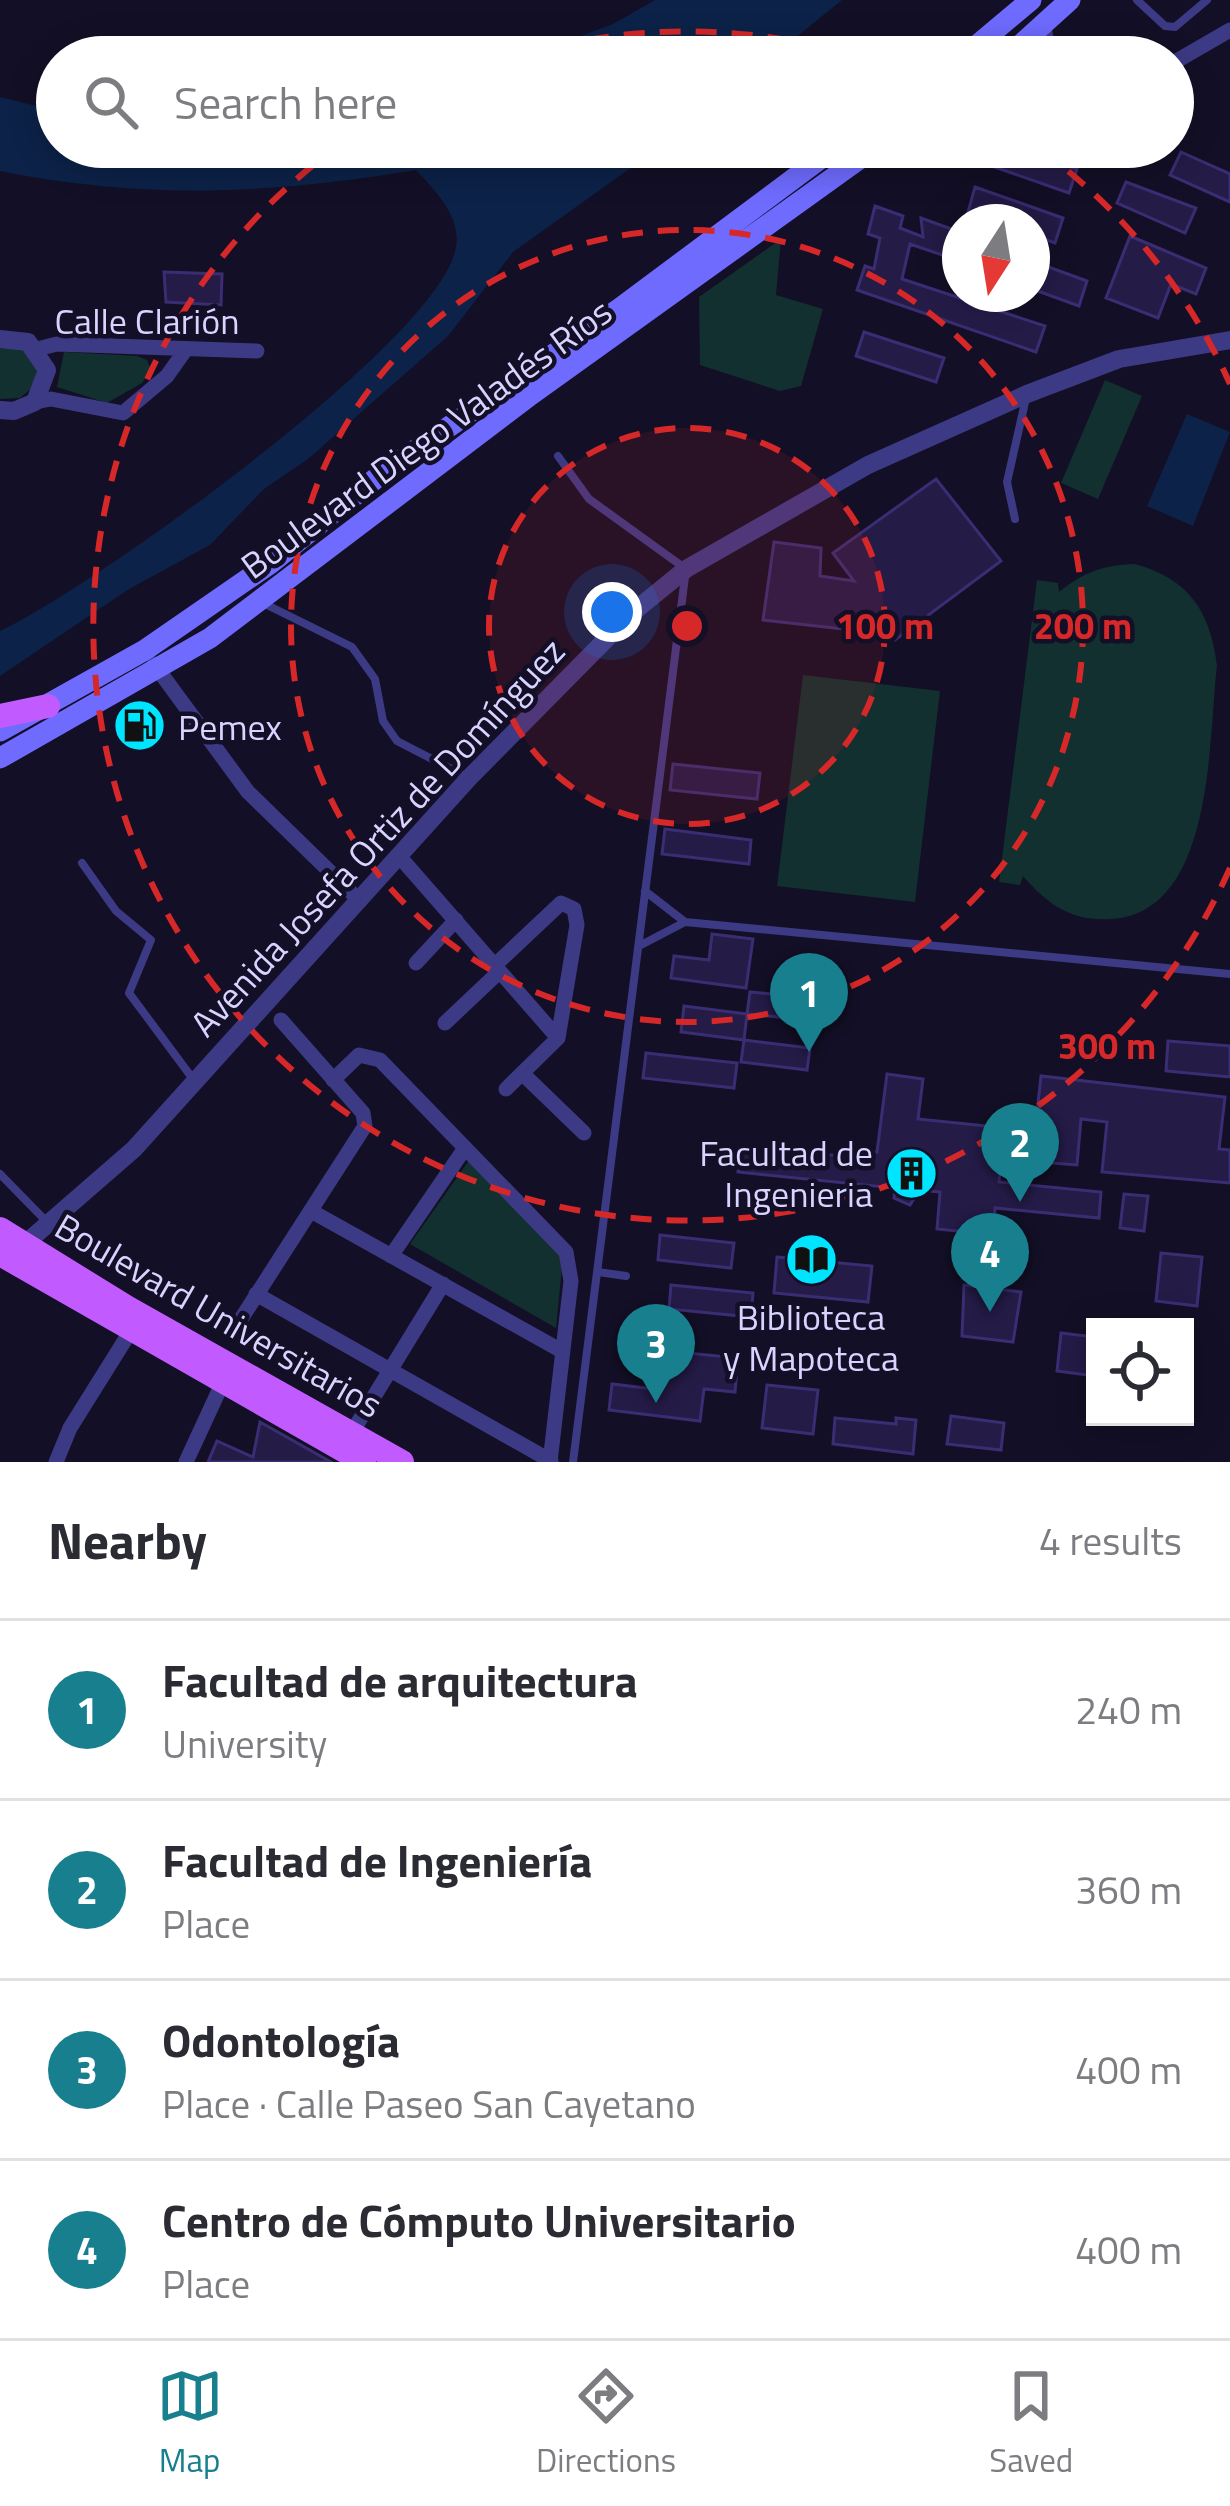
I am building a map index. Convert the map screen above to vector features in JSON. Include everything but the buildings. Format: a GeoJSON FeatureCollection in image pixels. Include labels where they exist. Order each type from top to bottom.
{"type":"FeatureCollection","features":[{"type":"Feature","properties":{"kind":"main road"},"geometry":{"type":"LineString","coordinates":[[988,36],[1031,0]]}},
{"type":"Feature","properties":{"kind":"main road"},"geometry":{"type":"LineString","coordinates":[[1034,36],[1070,0]]}},
{"type":"Feature","properties":{"kind":"main road","name":"Boulevard Diego Valadés Ríos"},"geometry":{"type":"LineString","coordinates":[[0,731],[145,650],[271,563],[479,402],[619,309],[808,168]]}},
{"type":"Feature","properties":{"kind":"main road","name":"Boulevard Diego Valadés Ríos"},"geometry":{"type":"LineString","coordinates":[[0,758],[158,672],[261,602],[532,394],[847,168]]}},
{"type":"Feature","properties":{"kind":"main road"},"geometry":{"type":"LineString","coordinates":[[0,716],[48,706]]}},
{"type":"Feature","properties":{"kind":"main road","name":"Boulevard Universitarios"},"geometry":{"type":"LineString","coordinates":[[0,1228],[8,1255],[130,1332],[359,1452],[402,1462]]}},
{"type":"Feature","properties":{"kind":"main road","name":"Boulevard Universitarios"},"geometry":{"type":"LineString","coordinates":[[8,1255],[359,1452]]}},
{"type":"Feature","properties":{"kind":"street"},"geometry":{"type":"LineString","coordinates":[[1044,28],[1046,36]]}},
{"type":"Feature","properties":{"kind":"street"},"geometry":{"type":"LineString","coordinates":[[1194,51],[1230,30]]}},
{"type":"Feature","properties":{"kind":"street"},"geometry":{"type":"LineString","coordinates":[[0,339],[17,338],[38,350],[46,382],[34,402]]}},
{"type":"Feature","properties":{"kind":"street","name":"Avenida Josefa Ortiz de Domínguez"},"geometry":{"type":"LineString","coordinates":[[8,1255],[52,1226],[195,1082],[469,778],[632,613],[686,569],[868,465],[1027,394],[1119,359],[1230,340]]}},
{"type":"Feature","properties":{"kind":"street","name":"Calle Clarión"},"geometry":{"type":"LineString","coordinates":[[38,350],[57,344],[257,351]]}},
{"type":"Feature","properties":{"kind":"street"},"geometry":{"type":"LineString","coordinates":[[0,410],[14,411],[51,399],[123,412],[167,376],[184,352]]}},
{"type":"Feature","properties":{"kind":"street"},"geometry":{"type":"LineString","coordinates":[[145,650],[248,792],[360,901]]}},
{"type":"Feature","properties":{"kind":"street"},"geometry":{"type":"LineString","coordinates":[[399,856],[558,1038]]}},
{"type":"Feature","properties":{"kind":"street"},"geometry":{"type":"LineString","coordinates":[[445,1023],[561,903],[574,909],[577,925],[558,1038],[506,1089]]}},
{"type":"Feature","properties":{"kind":"street"},"geometry":{"type":"LineString","coordinates":[[416,963],[455,920]]}},
{"type":"Feature","properties":{"kind":"street"},"geometry":{"type":"LineString","coordinates":[[232,1333],[365,1126],[363,1113],[281,1020]]}},
{"type":"Feature","properties":{"kind":"street"},"geometry":{"type":"LineString","coordinates":[[256,1294],[550,1461],[571,1281],[566,1252],[380,1060],[359,1055],[333,1080]]}},
{"type":"Feature","properties":{"kind":"street"},"geometry":{"type":"LineString","coordinates":[[523,1074],[584,1133]]}},
{"type":"Feature","properties":{"kind":"street"},"geometry":{"type":"LineString","coordinates":[[391,1256],[465,1148]]}},
{"type":"Feature","properties":{"kind":"street"},"geometry":{"type":"LineString","coordinates":[[311,1211],[560,1350]]}},
{"type":"Feature","properties":{"kind":"street"},"geometry":{"type":"LineString","coordinates":[[359,1452],[390,1371],[442,1284]]}},
{"type":"Feature","properties":{"kind":"street"},"geometry":{"type":"LineString","coordinates":[[56,1462],[70,1428],[130,1332]]}},
{"type":"Feature","properties":{"kind":"street"},"geometry":{"type":"LineString","coordinates":[[186,1462],[222,1384]]}},
{"type":"Feature","properties":{"kind":"lane"},"geometry":{"type":"LineString","coordinates":[[1137,0],[1170,28],[1181,25],[1208,0]]}},
{"type":"Feature","properties":{"kind":"lane"},"geometry":{"type":"LineString","coordinates":[[1015,519],[1007,482],[1027,394]]}},
{"type":"Feature","properties":{"kind":"lane"},"geometry":{"type":"LineString","coordinates":[[558,455],[589,499],[686,569],[573,1462]]}},
{"type":"Feature","properties":{"kind":"lane"},"geometry":{"type":"LineString","coordinates":[[261,602],[352,647],[375,679],[383,721],[397,741],[469,778]]}},
{"type":"Feature","properties":{"kind":"lane"},"geometry":{"type":"LineString","coordinates":[[82,863],[136,934],[151,940],[129,993],[195,1082]]}},
{"type":"Feature","properties":{"kind":"lane"},"geometry":{"type":"LineString","coordinates":[[644,890],[685,922],[1230,974]]}},
{"type":"Feature","properties":{"kind":"lane"},"geometry":{"type":"LineString","coordinates":[[638,947],[685,922]]}},
{"type":"Feature","properties":{"kind":"lane"},"geometry":{"type":"LineString","coordinates":[[0,1174],[52,1226]]}},
{"type":"Feature","properties":{"kind":"lane"},"geometry":{"type":"LineString","coordinates":[[598,1272],[626,1276]]}},
{"type":"Feature","properties":{"kind":"green space"},"geometry":{"type":"Polygon","coordinates":[[[781,239],[776,295],[823,309],[801,386],[780,391],[700,365],[699,297],[781,239]]]}},
{"type":"Feature","properties":{"kind":"green space"},"geometry":{"type":"Polygon","coordinates":[[[0,347],[23,349],[37,370],[33,387],[20,398],[0,399],[0,347]]]}},
{"type":"Feature","properties":{"kind":"green space"},"geometry":{"type":"Polygon","coordinates":[[[64,352],[137,356],[147,360],[151,370],[142,383],[107,403],[57,387],[64,352]]]}},
{"type":"Feature","properties":{"kind":"green space"},"geometry":{"type":"Polygon","coordinates":[[[1105,380],[1142,396],[1098,499],[1061,483],[1105,380]]]}},
{"type":"Feature","properties":{"kind":"green space"},"geometry":{"type":"Polygon","coordinates":[[[1135,564],[1183,588],[1209,629],[1217,665],[1207,777],[1188,856],[1170,887],[1145,909],[1097,919],[1061,909],[1023,876],[1020,885],[999,882],[1037,580],[1058,583],[1059,592],[1094,571],[1135,564]]]}},
{"type":"Feature","properties":{"kind":"green space"},"geometry":{"type":"Polygon","coordinates":[[[803,675],[940,691],[915,902],[777,886],[803,675]]]}},
{"type":"Feature","properties":{"kind":"green space"},"geometry":{"type":"Polygon","coordinates":[[[470,1159],[563,1257],[556,1328],[410,1244],[470,1159]]]}},
{"type":"Feature","properties":{"kind":"water"},"geometry":{"type":"Polygon","coordinates":[[[655,0],[842,0],[798,36],[581,36],[655,0]]]}},
{"type":"Feature","properties":{"kind":"water"},"geometry":{"type":"Polygon","coordinates":[[[0,97],[36,106],[36,168],[631,168],[513,252],[448,336],[308,459],[264,489],[210,545],[129,589],[0,676],[0,631],[45,607],[180,516],[329,398],[391,340],[436,288],[456,247],[456,235],[445,204],[416,170],[259,189],[208,190],[105,186],[0,171],[0,97]]]}},
{"type":"Feature","properties":{"kind":"water"},"geometry":{"type":"Polygon","coordinates":[[[1187,414],[1230,432],[1193,526],[1147,506],[1187,414]]]}},
{"type":"Feature","properties":{"kind":"place","name":"Pemex"},"geometry":{"type":"Point","coordinates":[139,726]}},
{"type":"Feature","properties":{"kind":"place","name":"Facultad de arquitectura"},"geometry":{"type":"Point","coordinates":[809,1052]}},
{"type":"Feature","properties":{"kind":"place","name":"Facultad de Ingenieria"},"geometry":{"type":"Point","coordinates":[912,1173]}},
{"type":"Feature","properties":{"kind":"place","name":"Facultad de Ingeniería"},"geometry":{"type":"Point","coordinates":[1020,1202]}},
{"type":"Feature","properties":{"kind":"place","name":"Biblioteca y Mapoteca"},"geometry":{"type":"Point","coordinates":[811,1260]}},
{"type":"Feature","properties":{"kind":"place","name":"Centro de Cómputo Universitario"},"geometry":{"type":"Point","coordinates":[990,1312]}},
{"type":"Feature","properties":{"kind":"place","name":"Odontología"},"geometry":{"type":"Point","coordinates":[656,1403]}}]}
